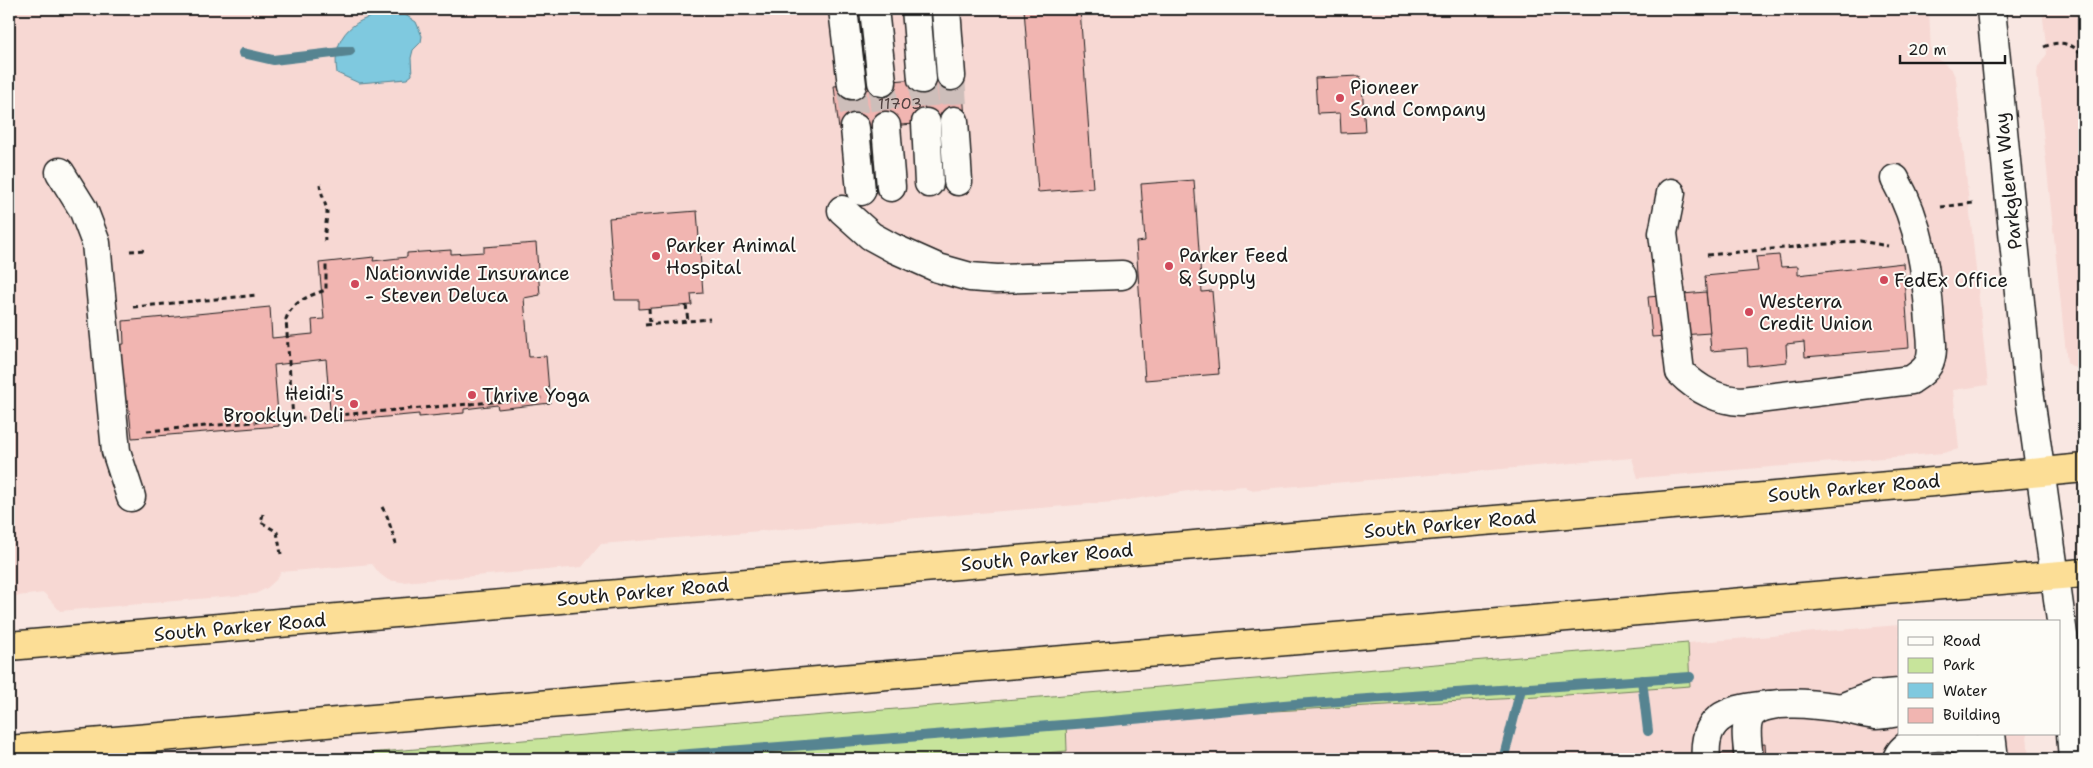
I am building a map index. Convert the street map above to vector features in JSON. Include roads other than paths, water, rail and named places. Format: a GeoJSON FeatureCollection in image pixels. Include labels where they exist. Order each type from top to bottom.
{"type":"FeatureCollection","features":[{"type":"Feature","properties":{"kind":"highway","name":"South Parker Road"},"geometry":{"type":"LineString","coordinates":[[9,646],[1129,550],[1422,527],[2084,468]]}},
{"type":"Feature","properties":{"kind":"highway"},"geometry":{"type":"LineString","coordinates":[[9,750],[2084,573]]}},
{"type":"Feature","properties":{"kind":"street"},"geometry":{"type":"LineString","coordinates":[[843,9],[852,85]]}},
{"type":"Feature","properties":{"kind":"street"},"geometry":{"type":"LineString","coordinates":[[874,9],[882,82]]}},
{"type":"Feature","properties":{"kind":"street"},"geometry":{"type":"LineString","coordinates":[[916,9],[922,79]]}},
{"type":"Feature","properties":{"kind":"street"},"geometry":{"type":"LineString","coordinates":[[946,9],[951,76]]}},
{"type":"Feature","properties":{"kind":"street","name":"Parkglenn Way"},"geometry":{"type":"LineString","coordinates":[[1990,9],[2028,383],[2065,655],[2073,759]]}},
{"type":"Feature","properties":{"kind":"street"},"geometry":{"type":"LineString","coordinates":[[954,121],[958,181]]}},
{"type":"Feature","properties":{"kind":"street"},"geometry":{"type":"LineString","coordinates":[[926,123],[929,183]]}},
{"type":"Feature","properties":{"kind":"street"},"geometry":{"type":"LineString","coordinates":[[886,126],[891,187]]}},
{"type":"Feature","properties":{"kind":"street"},"geometry":{"type":"LineString","coordinates":[[855,128],[861,191]]}},
{"type":"Feature","properties":{"kind":"street"},"geometry":{"type":"LineString","coordinates":[[60,172],[83,209],[96,243],[116,450],[131,498]]}},
{"type":"Feature","properties":{"kind":"street"},"geometry":{"type":"LineString","coordinates":[[1670,193],[1663,233],[1680,372],[1702,391],[1728,401],[1742,401],[1910,380],[1919,375],[1928,366],[1932,347],[1928,282],[1908,201],[1895,179]]}},
{"type":"Feature","properties":{"kind":"street"},"geometry":{"type":"LineString","coordinates":[[842,210],[871,236],[893,248],[938,268],[970,277],[997,279],[1122,274]]}},
{"type":"Feature","properties":{"kind":"street"},"geometry":{"type":"LineString","coordinates":[[1842,708],[1874,695],[1898,694]]}},
{"type":"Feature","properties":{"kind":"street"},"geometry":{"type":"LineString","coordinates":[[1749,759],[1747,740],[1749,720],[1756,710],[1769,704]]}},
{"type":"Feature","properties":{"kind":"street"},"geometry":{"type":"LineString","coordinates":[[1706,759],[1706,742],[1714,723],[1721,716],[1738,708],[1784,704],[1842,708],[1876,715],[1898,712]]}},
{"type":"Feature","properties":{"kind":"street"},"geometry":{"type":"LineString","coordinates":[[1991,736],[1994,759]]}},
{"type":"Feature","properties":{"kind":"street"},"geometry":{"type":"LineString","coordinates":[[1897,759],[1910,742],[1951,738],[1960,739],[1972,748],[1976,759]]}},
{"type":"Feature","properties":{"kind":"water"},"geometry":{"type":"Polygon","coordinates":[[[391,13],[404,14],[416,22],[422,36],[421,42],[413,50],[411,58],[412,75],[407,79],[359,83],[337,73],[336,60],[338,48],[348,30],[367,18],[391,13]]]}},
{"type":"Feature","properties":{"kind":"waterway"},"geometry":{"type":"LineString","coordinates":[[243,53],[273,60],[350,51]]}},
{"type":"Feature","properties":{"kind":"waterway"},"geometry":{"type":"LineString","coordinates":[[625,759],[1101,722],[1295,704],[1690,677]]}},
{"type":"Feature","properties":{"kind":"waterway"},"geometry":{"type":"LineString","coordinates":[[1642,680],[1648,731]]}},
{"type":"Feature","properties":{"kind":"waterway"},"geometry":{"type":"LineString","coordinates":[[1498,759],[1504,756],[1521,689]]}},
{"type":"Feature","properties":{"kind":"tunnel"},"geometry":{"type":"LineString","coordinates":[[951,76],[954,121]]}},
{"type":"Feature","properties":{"kind":"tunnel"},"geometry":{"type":"LineString","coordinates":[[922,79],[926,123]]}},
{"type":"Feature","properties":{"kind":"tunnel"},"geometry":{"type":"LineString","coordinates":[[882,82],[886,126]]}},
{"type":"Feature","properties":{"kind":"tunnel"},"geometry":{"type":"LineString","coordinates":[[852,85],[855,128]]}},
{"type":"Feature","properties":{"kind":"place","name":"Pioneer Sand Company"},"geometry":{"type":"Point","coordinates":[1340,98]}},
{"type":"Feature","properties":{"kind":"place","name":"Parker Animal Hospital"},"geometry":{"type":"Point","coordinates":[656,256]}},
{"type":"Feature","properties":{"kind":"place","name":"Parker Feed & Supply"},"geometry":{"type":"Point","coordinates":[1169,266]}},
{"type":"Feature","properties":{"kind":"place","name":"FedEx Office"},"geometry":{"type":"Point","coordinates":[1884,280]}},
{"type":"Feature","properties":{"kind":"place","name":"Nationwide Insurance - Steven Deluca"},"geometry":{"type":"Point","coordinates":[355,284]}},
{"type":"Feature","properties":{"kind":"place","name":"Westerra Credit Union"},"geometry":{"type":"Point","coordinates":[1749,312]}},
{"type":"Feature","properties":{"kind":"place","name":"Thrive Yoga"},"geometry":{"type":"Point","coordinates":[472,395]}},
{"type":"Feature","properties":{"kind":"place","name":"Heidi's Brooklyn Deli"},"geometry":{"type":"Point","coordinates":[354,404]}}]}
